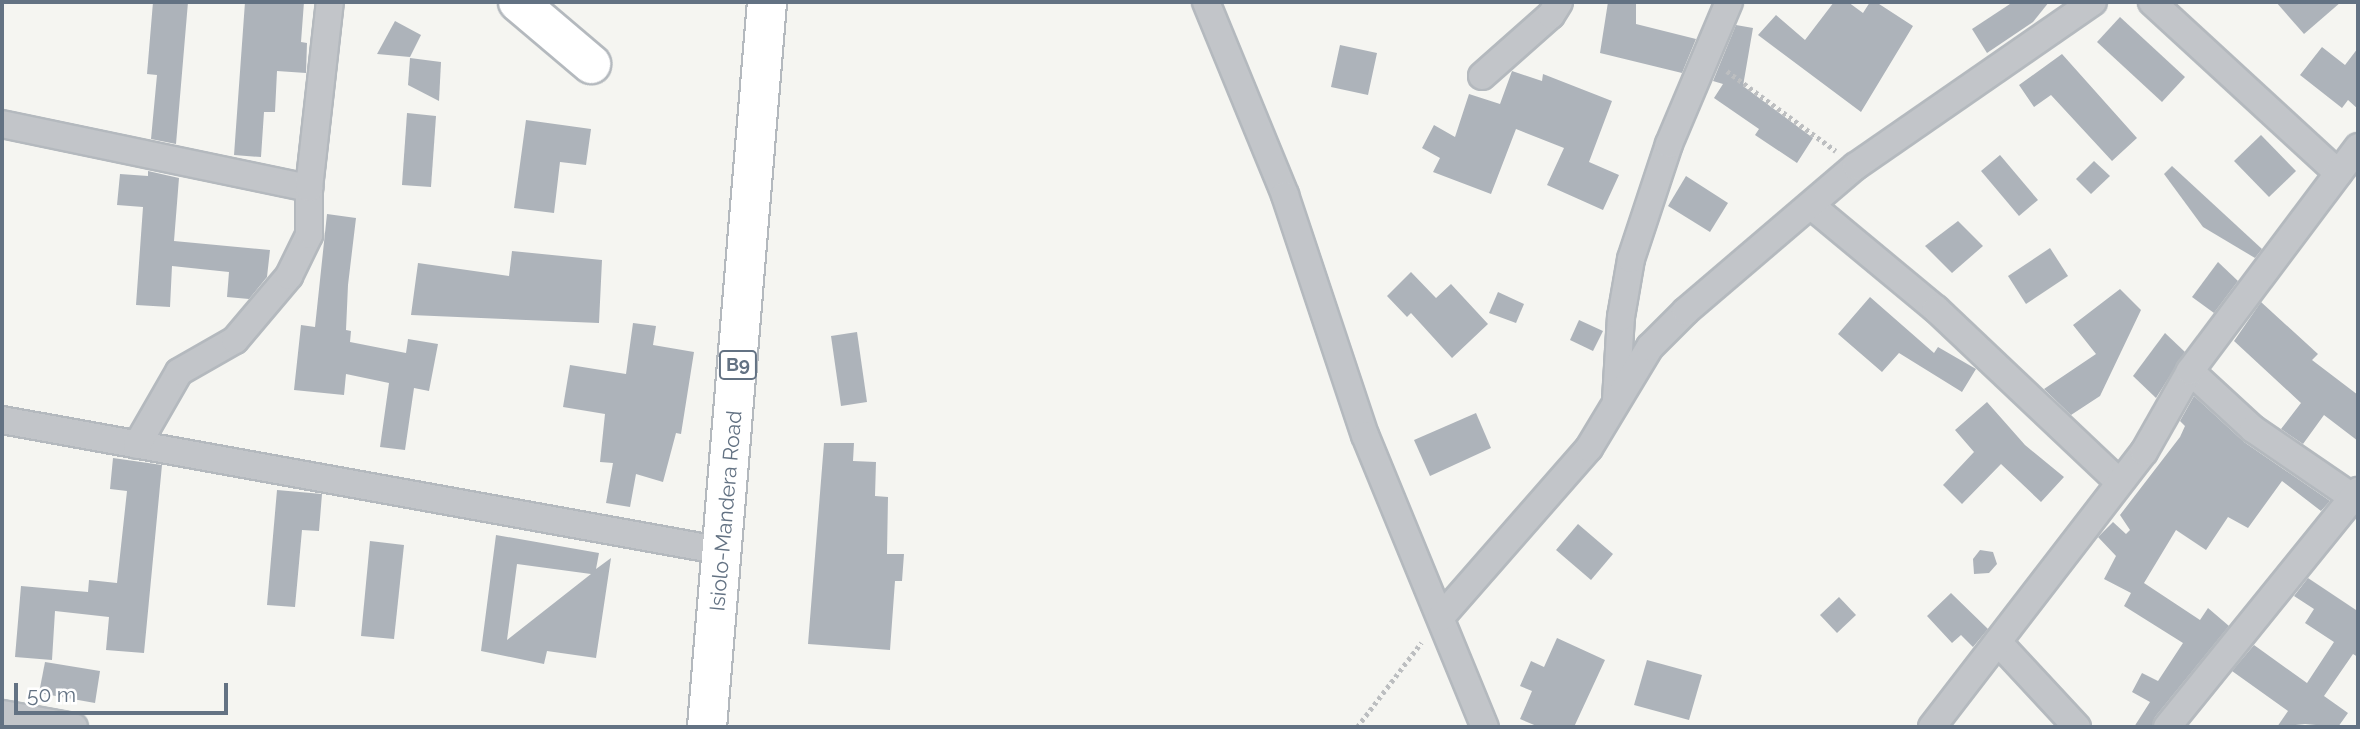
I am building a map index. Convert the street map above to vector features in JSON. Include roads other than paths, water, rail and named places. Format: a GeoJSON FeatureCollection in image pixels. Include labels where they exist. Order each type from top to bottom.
{"type":"FeatureCollection","features":[{"type":"Feature","properties":{"kind":"main road"},"geometry":{"type":"LineString","coordinates":[[518,2],[591,64]]}},
{"type":"Feature","properties":{"kind":"main road","name":"Isiolo-Mandera Road"},"geometry":{"type":"LineString","coordinates":[[707,727],[767,2]]}},
{"type":"Feature","properties":{"kind":"street"},"geometry":{"type":"LineString","coordinates":[[137,445],[179,372],[236,340],[289,276],[309,235],[309,188],[330,2]]}},
{"type":"Feature","properties":{"kind":"street"},"geometry":{"type":"LineString","coordinates":[[1206,2],[1285,195],[1365,435],[1485,727]]}},
{"type":"Feature","properties":{"kind":"street"},"geometry":{"type":"LineString","coordinates":[[1482,76],[1551,15],[1559,2]]}},
{"type":"Feature","properties":{"kind":"street"},"geometry":{"type":"LineString","coordinates":[[1616,408],[1621,317],[1631,259],[1669,144],[1729,2]]}},
{"type":"Feature","properties":{"kind":"street"},"geometry":{"type":"LineString","coordinates":[[1441,617],[1589,448],[1616,408],[1650,347],[1686,311],[1813,207],[1856,166],[2093,2]]}},
{"type":"Feature","properties":{"kind":"street"},"geometry":{"type":"LineString","coordinates":[[2152,2],[2337,173]]}},
{"type":"Feature","properties":{"kind":"street"},"geometry":{"type":"LineString","coordinates":[[2,124],[309,188]]}},
{"type":"Feature","properties":{"kind":"street"},"geometry":{"type":"LineString","coordinates":[[1931,727],[2144,452],[2190,371],[2358,147]]}},
{"type":"Feature","properties":{"kind":"street"},"geometry":{"type":"LineString","coordinates":[[1813,207],[1936,309],[2119,482]]}},
{"type":"Feature","properties":{"kind":"street"},"geometry":{"type":"LineString","coordinates":[[2167,727],[2357,497],[2253,429],[2190,371]]}},
{"type":"Feature","properties":{"kind":"street"},"geometry":{"type":"LineString","coordinates":[[2,421],[723,551]]}},
{"type":"Feature","properties":{"kind":"street"},"geometry":{"type":"LineString","coordinates":[[1998,642],[2077,727]]}},
{"type":"Feature","properties":{"kind":"street"},"geometry":{"type":"LineString","coordinates":[[2,714],[74,727]]}}]}
